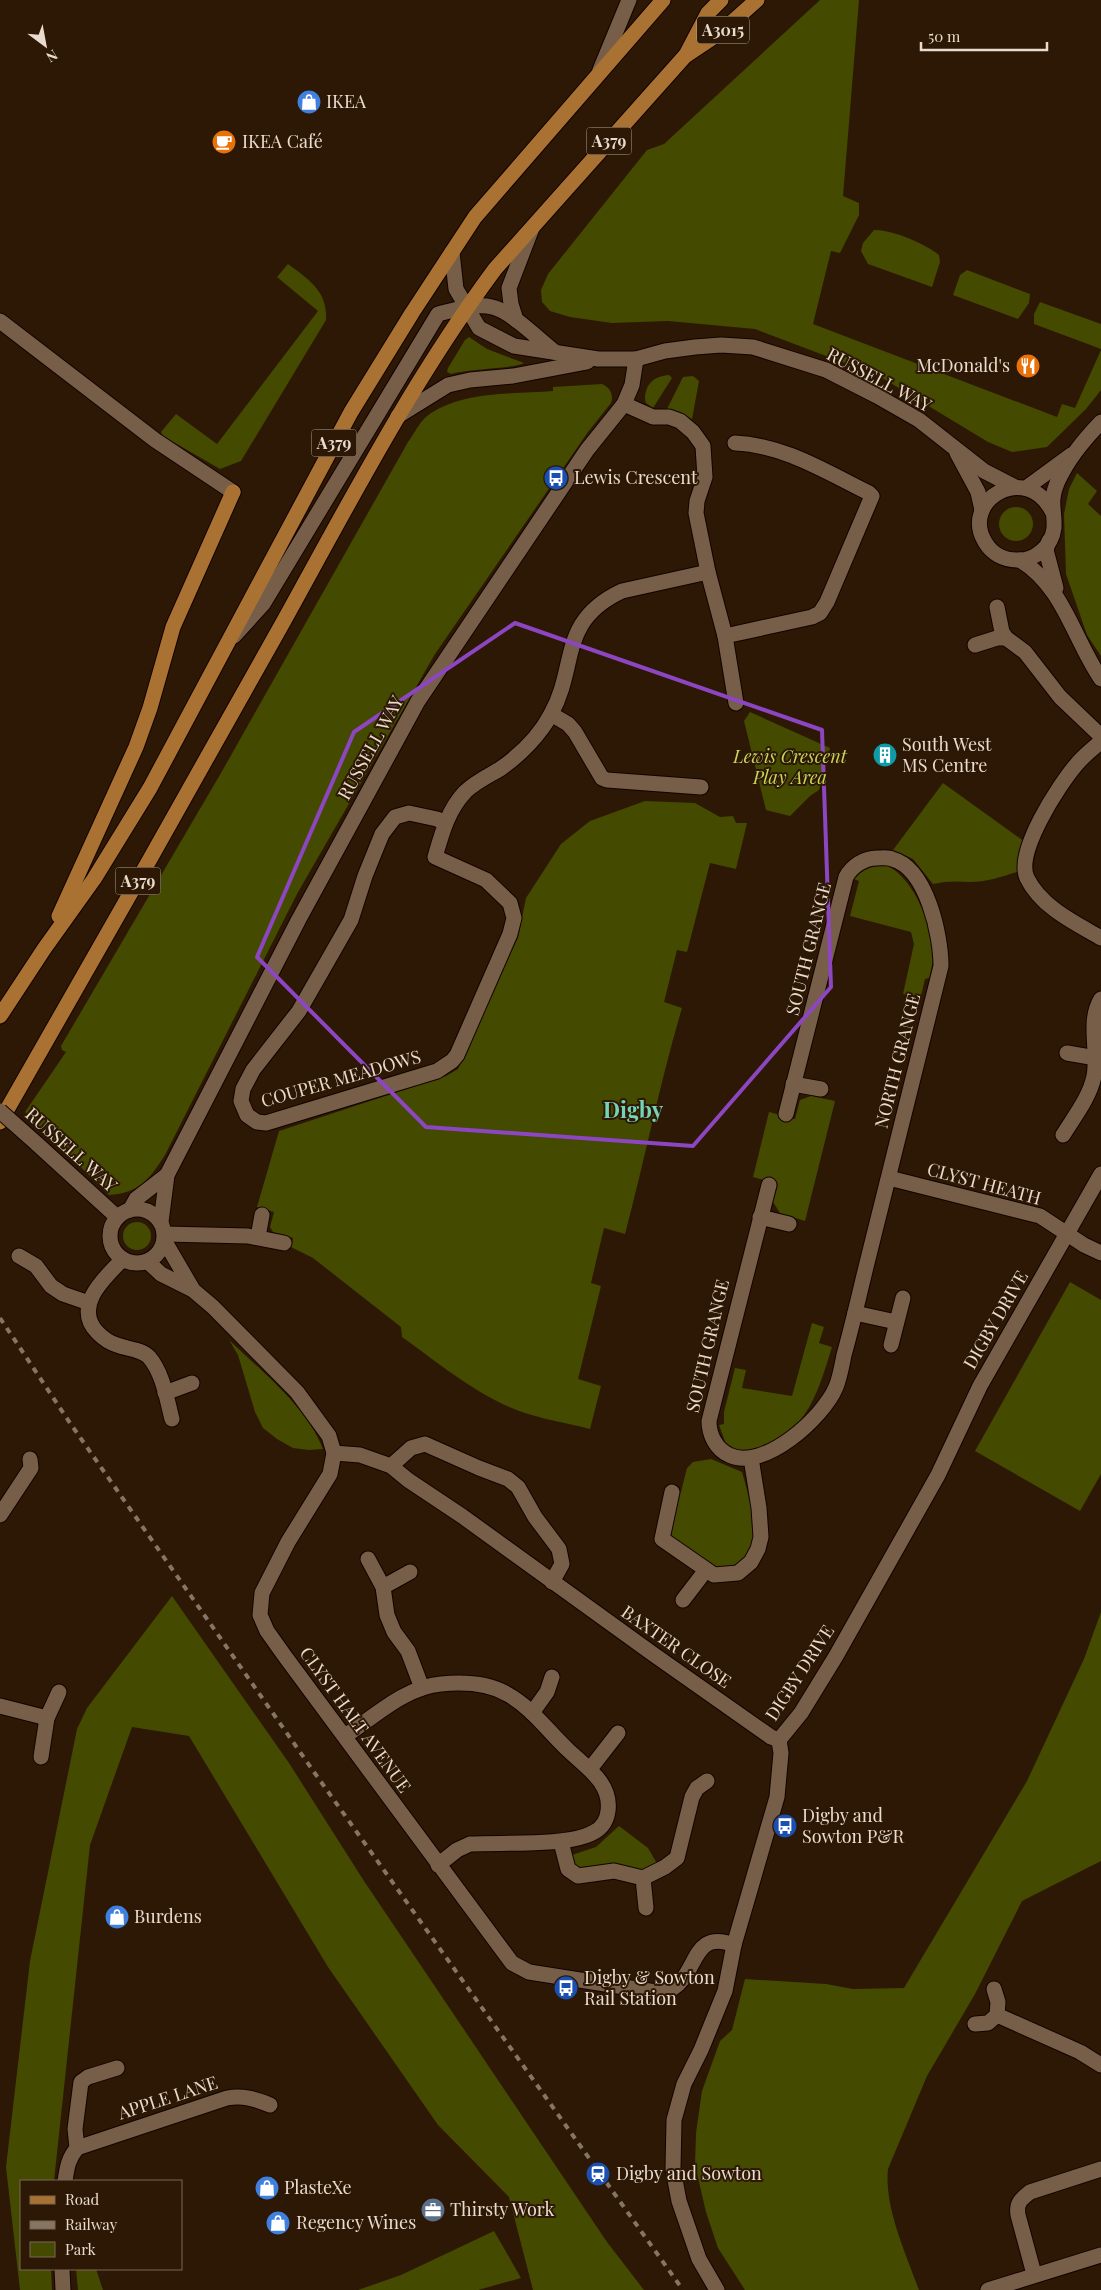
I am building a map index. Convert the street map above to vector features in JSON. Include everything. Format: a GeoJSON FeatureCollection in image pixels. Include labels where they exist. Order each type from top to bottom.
{"type":"FeatureCollection","features":[{"type":"Feature","properties":{"kind":"main road","name":"A379"},"geometry":{"type":"LineString","coordinates":[[0,1016],[44,949],[94,879],[150,788],[351,412],[452,252],[475,217],[599,71],[663,0]]}},
{"type":"Feature","properties":{"kind":"main road","name":"A379"},"geometry":{"type":"LineString","coordinates":[[0,1122],[142,875],[398,416],[467,308],[495,269],[686,56],[707,7],[721,0]]}},
{"type":"Feature","properties":{"kind":"main road","name":"A3015"},"geometry":{"type":"LineString","coordinates":[[686,56],[721,32],[757,0]]}},
{"type":"Feature","properties":{"kind":"main road","name":"A379"},"geometry":{"type":"LineString","coordinates":[[44,949],[136,747],[150,708],[172,628],[233,492]]}},
{"type":"Feature","properties":{"kind":"street"},"geometry":{"type":"LineString","coordinates":[[599,71],[629,0]]}},
{"type":"Feature","properties":{"kind":"street"},"geometry":{"type":"LineString","coordinates":[[516,320],[511,304],[510,288],[532,227]]}},
{"type":"Feature","properties":{"kind":"street","name":"RUSSELL WAY"},"geometry":{"type":"LineString","coordinates":[[452,252],[456,289],[479,328],[514,346],[598,359],[636,359],[695,347],[721,345],[753,347],[826,370],[919,420],[984,471],[1021,487]]}},
{"type":"Feature","properties":{"kind":"street"},"geometry":{"type":"LineString","coordinates":[[228,643],[263,604],[438,314],[467,308],[492,307],[516,320],[556,353]]}},
{"type":"Feature","properties":{"kind":"street"},"geometry":{"type":"LineString","coordinates":[[0,321],[155,440],[233,492]]}},
{"type":"Feature","properties":{"kind":"street","name":"RUSSELL WAY"},"geometry":{"type":"LineString","coordinates":[[398,416],[448,385],[470,380],[513,376],[598,359]]}},
{"type":"Feature","properties":{"kind":"street","name":"RUSSELL WAY"},"geometry":{"type":"LineString","coordinates":[[163,1232],[167,1175],[299,919],[418,701],[587,450],[624,404],[632,385],[636,359]]}},
{"type":"Feature","properties":{"kind":"street"},"geometry":{"type":"LineString","coordinates":[[624,404],[653,417],[668,417],[680,421],[693,432],[703,446],[705,477],[697,501],[696,513],[708,572],[725,636],[736,703]]}},
{"type":"Feature","properties":{"kind":"street"},"geometry":{"type":"LineString","coordinates":[[1101,422],[1072,454],[1021,487],[995,494],[982,510],[981,531],[987,546],[999,556],[1020,560],[1034,569],[1046,581],[1062,605],[1101,679]]}},
{"type":"Feature","properties":{"kind":"street"},"geometry":{"type":"LineString","coordinates":[[725,636],[797,622],[820,612],[827,602],[872,496],[786,452],[736,443]]}},
{"type":"Feature","properties":{"kind":"street","name":"RUSSELL WAY"},"geometry":{"type":"LineString","coordinates":[[952,445],[978,492],[982,510]]}},
{"type":"Feature","properties":{"kind":"street"},"geometry":{"type":"LineString","coordinates":[[1062,605],[1046,550],[1054,529],[1052,494],[1072,454]]}},
{"type":"Feature","properties":{"kind":"street"},"geometry":{"type":"LineString","coordinates":[[1021,487],[1042,496],[1052,511]]}},
{"type":"Feature","properties":{"kind":"street"},"geometry":{"type":"LineString","coordinates":[[1020,560],[1035,556],[1047,545],[1051,538]]}},
{"type":"Feature","properties":{"kind":"street","name":"COUPER MEADOWS"},"geometry":{"type":"LineString","coordinates":[[445,823],[438,819],[409,813],[395,817],[382,834],[365,876],[351,920],[298,1010],[253,1070],[243,1088],[241,1102],[247,1115],[257,1122],[266,1123],[294,1116],[437,1071],[452,1061],[458,1054],[510,934],[514,918],[510,902],[486,880],[435,857],[445,823],[465,792],[526,748],[552,714],[564,680],[573,639],[579,628],[599,606],[610,597],[622,591],[708,572]]}},
{"type":"Feature","properties":{"kind":"street"},"geometry":{"type":"LineString","coordinates":[[997,607],[1002,632],[1006,638],[1025,652],[1060,697],[1101,736]]}},
{"type":"Feature","properties":{"kind":"street"},"geometry":{"type":"LineString","coordinates":[[975,645],[997,638],[1006,638]]}},
{"type":"Feature","properties":{"kind":"street"},"geometry":{"type":"LineString","coordinates":[[552,714],[568,724],[575,732],[602,778],[607,780],[701,787]]}},
{"type":"Feature","properties":{"kind":"street"},"geometry":{"type":"LineString","coordinates":[[1101,741],[1076,764],[1052,797],[1026,853],[1024,864],[1026,877],[1038,895],[1074,922],[1101,938]]}},
{"type":"Feature","properties":{"kind":"street","name":"NORTH GRANGE"},"geometry":{"type":"LineString","coordinates":[[751,1458],[760,1456],[788,1441],[813,1419],[836,1388],[941,966],[941,954],[930,907],[910,870],[893,859],[873,858],[865,860]]}},
{"type":"Feature","properties":{"kind":"street","name":"SOUTH GRANGE"},"geometry":{"type":"LineString","coordinates":[[786,1114],[846,877],[850,870],[865,860]]}},
{"type":"Feature","properties":{"kind":"street"},"geometry":{"type":"LineString","coordinates":[[1063,1135],[1094,1079],[1096,1058],[1094,1017],[1101,999]]}},
{"type":"Feature","properties":{"kind":"street"},"geometry":{"type":"LineString","coordinates":[[1067,1054],[1096,1058]]}},
{"type":"Feature","properties":{"kind":"street"},"geometry":{"type":"LineString","coordinates":[[793,1084],[820,1089]]}},
{"type":"Feature","properties":{"kind":"street","name":"RUSSELL WAY"},"geometry":{"type":"LineString","coordinates":[[0,1111],[36,1143],[124,1213],[136,1199],[167,1175]]}},
{"type":"Feature","properties":{"kind":"street","name":"DIGBY DRIVE"},"geometry":{"type":"LineString","coordinates":[[717,2290],[698,2259],[679,2201],[673,2169],[674,2120],[684,2084],[701,2050],[725,1991],[734,1946],[777,1797],[781,1752],[779,1740],[801,1712],[845,1639],[938,1475],[980,1386],[1101,1174]]}},
{"type":"Feature","properties":{"kind":"street","name":"CLYST HEATH"},"geometry":{"type":"LineString","coordinates":[[889,1178],[1040,1216],[1101,1253]]}},
{"type":"Feature","properties":{"kind":"street","name":"SOUTH GRANGE"},"geometry":{"type":"LineString","coordinates":[[751,1458],[733,1457],[720,1450],[709,1431],[709,1422],[769,1185]]}},
{"type":"Feature","properties":{"kind":"street"},"geometry":{"type":"LineString","coordinates":[[163,1232],[158,1254],[147,1261],[136,1263],[123,1259],[113,1248],[110,1241],[112,1224],[124,1213],[145,1210],[156,1216],[193,1290]]}},
{"type":"Feature","properties":{"kind":"street"},"geometry":{"type":"LineString","coordinates":[[258,1237],[262,1215]]}},
{"type":"Feature","properties":{"kind":"street"},"geometry":{"type":"LineString","coordinates":[[760,1217],[789,1224]]}},
{"type":"Feature","properties":{"kind":"street"},"geometry":{"type":"LineString","coordinates":[[163,1232],[258,1237],[284,1243]]}},
{"type":"Feature","properties":{"kind":"street"},"geometry":{"type":"LineString","coordinates":[[19,1256],[36,1266],[51,1286],[63,1294],[89,1303]]}},
{"type":"Feature","properties":{"kind":"street"},"geometry":{"type":"LineString","coordinates":[[123,1259],[108,1274],[89,1303],[86,1311],[89,1321],[96,1331],[114,1345],[139,1351],[150,1358],[165,1392],[172,1419]]}},
{"type":"Feature","properties":{"kind":"street"},"geometry":{"type":"LineString","coordinates":[[147,1261],[161,1274],[193,1290],[297,1392],[329,1436],[334,1453]]}},
{"type":"Feature","properties":{"kind":"street"},"geometry":{"type":"LineString","coordinates":[[891,1345],[903,1298]]}},
{"type":"Feature","properties":{"kind":"street"},"geometry":{"type":"LineString","coordinates":[[855,1313],[896,1322]]}},
{"type":"Feature","properties":{"kind":"street"},"geometry":{"type":"LineString","coordinates":[[165,1392],[192,1383]]}},
{"type":"Feature","properties":{"kind":"street"},"geometry":{"type":"LineString","coordinates":[[391,1466],[411,1448],[425,1444],[508,1479],[518,1487],[542,1528],[553,1538],[559,1549],[562,1564],[552,1582]]}},
{"type":"Feature","properties":{"kind":"street","name":"BAXTER CLOSE"},"geometry":{"type":"LineString","coordinates":[[334,1453],[360,1455],[391,1466],[408,1480],[462,1516],[771,1737],[779,1740]]}},
{"type":"Feature","properties":{"kind":"street","name":"CLYST HALT AVENUE"},"geometry":{"type":"LineString","coordinates":[[334,1453],[330,1474],[288,1542],[262,1593],[260,1615],[267,1631],[512,1964],[529,1972],[662,1993],[672,1989],[682,1980],[699,1950],[714,1942],[727,1942],[734,1946]]}},
{"type":"Feature","properties":{"kind":"street"},"geometry":{"type":"LineString","coordinates":[[672,1492],[662,1539],[714,1575],[738,1573],[751,1562],[758,1549],[761,1537],[759,1508],[751,1458]]}},
{"type":"Feature","properties":{"kind":"street"},"geometry":{"type":"LineString","coordinates":[[0,1515],[31,1468],[30,1459]]}},
{"type":"Feature","properties":{"kind":"street"},"geometry":{"type":"LineString","coordinates":[[368,1559],[383,1587],[387,1615],[394,1632],[408,1651],[422,1688]]}},
{"type":"Feature","properties":{"kind":"street"},"geometry":{"type":"LineString","coordinates":[[683,1600],[706,1570]]}},
{"type":"Feature","properties":{"kind":"street"},"geometry":{"type":"LineString","coordinates":[[383,1587],[410,1572]]}},
{"type":"Feature","properties":{"kind":"street"},"geometry":{"type":"LineString","coordinates":[[532,1713],[547,1692],[552,1677]]}},
{"type":"Feature","properties":{"kind":"street"},"geometry":{"type":"LineString","coordinates":[[345,1736],[403,1696],[422,1688],[440,1684],[483,1685],[507,1693],[532,1713],[566,1748],[590,1769],[606,1791],[609,1803],[608,1815],[603,1825],[594,1833],[561,1842],[470,1844],[457,1850],[438,1865]]}},
{"type":"Feature","properties":{"kind":"street"},"geometry":{"type":"LineString","coordinates":[[41,1757],[48,1718],[59,1692]]}},
{"type":"Feature","properties":{"kind":"street"},"geometry":{"type":"LineString","coordinates":[[0,1706],[48,1718]]}},
{"type":"Feature","properties":{"kind":"street"},"geometry":{"type":"LineString","coordinates":[[590,1769],[618,1733]]}},
{"type":"Feature","properties":{"kind":"street"},"geometry":{"type":"LineString","coordinates":[[561,1842],[568,1869],[578,1876],[614,1871],[643,1878],[666,1867],[678,1858],[692,1797],[697,1788],[707,1780]]}},
{"type":"Feature","properties":{"kind":"street"},"geometry":{"type":"LineString","coordinates":[[643,1878],[646,1908]]}},
{"type":"Feature","properties":{"kind":"street"},"geometry":{"type":"LineString","coordinates":[[975,2024],[988,2023],[997,2015],[998,2002],[994,1989]]}},
{"type":"Feature","properties":{"kind":"street"},"geometry":{"type":"LineString","coordinates":[[997,2015],[1080,2052],[1101,2064]]}},
{"type":"Feature","properties":{"kind":"street"},"geometry":{"type":"LineString","coordinates":[[66,2180],[67,2164],[77,2148],[75,2129],[81,2082],[88,2077],[117,2068]]}},
{"type":"Feature","properties":{"kind":"street","name":"APPLE LANE"},"geometry":{"type":"LineString","coordinates":[[77,2148],[227,2098],[239,2096],[270,2105]]}},
{"type":"Feature","properties":{"kind":"street"},"geometry":{"type":"LineString","coordinates":[[1034,2274],[1016,2206],[1030,2192],[1101,2169]]}},
{"type":"Feature","properties":{"kind":"street"},"geometry":{"type":"LineString","coordinates":[[988,2290],[1034,2274],[1101,2255]]}},
{"type":"Feature","properties":{"kind":"street"},"geometry":{"type":"LineString","coordinates":[[62,2270],[63,2290]]}},
{"type":"Feature","properties":{"kind":"highlighted area"},"geometry":{"type":"Polygon","coordinates":[[[515,623],[822,730],[831,987],[693,1146],[426,1127],[257,957],[354,732],[515,623]]]}},
{"type":"Feature","properties":{"kind":"green space"},"geometry":{"type":"Polygon","coordinates":[[[820,0],[859,0],[843,196],[859,203],[859,215],[840,253],[831,251],[813,324],[1057,417],[1062,404],[1075,408],[1101,350],[1101,390],[1086,409],[1047,447],[1012,452],[988,442],[879,376],[755,329],[668,321],[612,323],[570,317],[550,311],[542,302],[541,290],[548,274],[647,150],[664,144],[820,0]]]}},
{"type":"Feature","properties":{"kind":"green space"},"geometry":{"type":"Polygon","coordinates":[[[874,230],[881,230],[908,238],[926,246],[939,255],[940,262],[932,287],[868,264],[861,251],[863,243],[874,230]]]}},
{"type":"Feature","properties":{"kind":"green space"},"geometry":{"type":"Polygon","coordinates":[[[288,264],[309,281],[320,293],[326,310],[326,320],[241,461],[220,469],[163,436],[161,432],[176,414],[217,444],[318,311],[277,277],[288,264]]]}},
{"type":"Feature","properties":{"kind":"green space"},"geometry":{"type":"Polygon","coordinates":[[[967,270],[1030,294],[1029,303],[1018,319],[953,295],[960,275],[967,270]]]}},
{"type":"Feature","properties":{"kind":"green space"},"geometry":{"type":"Polygon","coordinates":[[[1040,302],[1101,324],[1101,349],[1034,324],[1034,314],[1040,302]]]}},
{"type":"Feature","properties":{"kind":"green space"},"geometry":{"type":"Polygon","coordinates":[[[469,337],[487,349],[524,363],[451,374],[447,372],[465,340],[469,337]]]}},
{"type":"Feature","properties":{"kind":"green space"},"geometry":{"type":"Polygon","coordinates":[[[669,375],[672,378],[653,408],[646,403],[645,393],[652,381],[669,375]]]}},
{"type":"Feature","properties":{"kind":"green space"},"geometry":{"type":"Polygon","coordinates":[[[693,376],[699,381],[692,419],[681,413],[666,411],[683,377],[693,376]]]}},
{"type":"Feature","properties":{"kind":"green space"},"geometry":{"type":"Polygon","coordinates":[[[602,384],[611,392],[611,403],[588,432],[435,654],[297,894],[165,1155],[154,1172],[142,1184],[119,1194],[109,1195],[25,1112],[66,1052],[62,1050],[61,1046],[221,773],[408,442],[426,417],[454,402],[487,395],[553,391],[553,387],[602,384]]]}},
{"type":"Feature","properties":{"kind":"green space"},"geometry":{"type":"Polygon","coordinates":[[[1077,473],[1097,491],[1088,504],[1101,516],[1101,656],[1087,635],[1066,574],[1064,514],[1069,489],[1077,473]]]}},
{"type":"Feature","properties":{"kind":"green space"},"geometry":{"type":"Polygon","coordinates":[[[1016,507],[1023,508],[1028,512],[1032,517],[1032,531],[1028,536],[1023,540],[1016,541],[1009,540],[1004,536],[1000,531],[999,524],[1000,517],[1004,512],[1009,508],[1016,507]]]}},
{"type":"Feature","properties":{"kind":"green space","name":"Lewis Crescent Play Area"},"geometry":{"type":"Polygon","coordinates":[[[750,712],[830,748],[819,790],[810,796],[790,816],[766,810],[744,721],[750,712]]]}},
{"type":"Feature","properties":{"kind":"green space"},"geometry":{"type":"Polygon","coordinates":[[[943,783],[1025,842],[1019,852],[1017,872],[981,881],[951,881],[933,884],[913,859],[893,850],[943,783]]]}},
{"type":"Feature","properties":{"kind":"green space"},"geometry":{"type":"Polygon","coordinates":[[[645,801],[695,803],[720,817],[733,816],[736,823],[747,823],[736,869],[710,863],[687,952],[677,950],[664,1002],[682,1008],[625,1234],[604,1228],[591,1283],[601,1286],[578,1379],[601,1386],[590,1429],[519,1411],[488,1396],[458,1378],[402,1337],[401,1327],[313,1258],[291,1247],[293,1238],[273,1232],[270,1227],[274,1212],[257,1207],[279,1131],[446,1076],[458,1069],[518,937],[526,898],[561,844],[590,821],[645,801]]]}},
{"type":"Feature","properties":{"kind":"green space"},"geometry":{"type":"Polygon","coordinates":[[[886,865],[896,871],[914,892],[921,906],[930,934],[933,959],[929,978],[925,979],[921,996],[903,994],[914,944],[911,932],[850,916],[859,881],[854,879],[869,868],[886,865]]]}},
{"type":"Feature","properties":{"kind":"green space"},"geometry":{"type":"Polygon","coordinates":[[[811,1096],[835,1101],[805,1221],[780,1213],[773,1202],[778,1184],[753,1177],[769,1112],[795,1119],[800,1100],[811,1096]]]}},
{"type":"Feature","properties":{"kind":"green space"},"geometry":{"type":"Polygon","coordinates":[[[137,1222],[147,1226],[151,1236],[147,1246],[137,1250],[127,1246],[123,1236],[127,1226],[137,1222]]]}},
{"type":"Feature","properties":{"kind":"green space"},"geometry":{"type":"Polygon","coordinates":[[[1070,1282],[1101,1300],[1101,1474],[1080,1511],[975,1451],[1070,1282]]]}},
{"type":"Feature","properties":{"kind":"green space"},"geometry":{"type":"Polygon","coordinates":[[[812,1323],[824,1327],[819,1343],[832,1347],[822,1378],[809,1408],[790,1432],[777,1441],[746,1452],[727,1447],[719,1425],[724,1424],[724,1412],[735,1368],[746,1370],[742,1388],[792,1396],[812,1323]]]}},
{"type":"Feature","properties":{"kind":"green space"},"geometry":{"type":"Polygon","coordinates":[[[229,1340],[295,1404],[316,1434],[323,1449],[293,1448],[263,1428],[255,1412],[238,1355],[229,1340]]]}},
{"type":"Feature","properties":{"kind":"green space"},"geometry":{"type":"Polygon","coordinates":[[[711,1459],[742,1472],[753,1518],[754,1531],[751,1552],[743,1562],[724,1572],[665,1535],[674,1499],[681,1492],[687,1468],[693,1462],[711,1459]]]}},
{"type":"Feature","properties":{"kind":"green space"},"geometry":{"type":"Polygon","coordinates":[[[172,1596],[289,1763],[364,1881],[607,2242],[644,2290],[533,2290],[509,2197],[438,2125],[328,1967],[189,1736],[132,1727],[90,1845],[54,2180],[20,2180],[20,2270],[51,2270],[52,2290],[20,2290],[6,2167],[30,1961],[77,1729],[87,1708],[172,1596]]]}},
{"type":"Feature","properties":{"kind":"green space"},"geometry":{"type":"Polygon","coordinates":[[[1101,1612],[1101,1861],[1022,1901],[975,1994],[927,2076],[888,2169],[889,2199],[902,2246],[919,2290],[745,2290],[718,2248],[706,2212],[695,2165],[696,2133],[702,2091],[720,2041],[732,2030],[745,1979],[826,1984],[853,1989],[904,1988],[1027,1781],[1084,1659],[1101,1612]]]}},
{"type":"Feature","properties":{"kind":"green space"},"geometry":{"type":"Polygon","coordinates":[[[619,1826],[648,1848],[659,1867],[645,1872],[576,1869],[571,1862],[572,1855],[596,1847],[619,1826]]]}},
{"type":"Feature","properties":{"kind":"green space"},"geometry":{"type":"Polygon","coordinates":[[[494,2231],[521,2278],[478,2290],[358,2290],[401,2275],[494,2231]]]}},
{"type":"Feature","properties":{"kind":"green space"},"geometry":{"type":"Polygon","coordinates":[[[76,2270],[96,2270],[103,2290],[78,2290],[76,2270]]]}},
{"type":"Feature","properties":{"kind":"railway"},"geometry":{"type":"LineString","coordinates":[[0,1318],[70,1423],[314,1772],[683,2290]]}},
{"type":"Feature","properties":{"kind":"place","name":"IKEA"},"geometry":{"type":"Point","coordinates":[309,102]}},
{"type":"Feature","properties":{"kind":"place","name":"IKEA Café"},"geometry":{"type":"Point","coordinates":[224,142]}},
{"type":"Feature","properties":{"kind":"place","name":"McDonald's"},"geometry":{"type":"Point","coordinates":[1028,366]}},
{"type":"Feature","properties":{"kind":"place","name":"Lewis Crescent"},"geometry":{"type":"Point","coordinates":[556,478]}},
{"type":"Feature","properties":{"kind":"place","name":"South West MS Centre"},"geometry":{"type":"Point","coordinates":[885,755]}},
{"type":"Feature","properties":{"kind":"place","name":"Digby and Sowton P&R"},"geometry":{"type":"Point","coordinates":[785,1826]}},
{"type":"Feature","properties":{"kind":"place","name":"Burdens"},"geometry":{"type":"Point","coordinates":[117,1917]}},
{"type":"Feature","properties":{"kind":"place","name":"Digby & Sowton Rail Station"},"geometry":{"type":"Point","coordinates":[566,1988]}},
{"type":"Feature","properties":{"kind":"place","name":"Digby and Sowton"},"geometry":{"type":"Point","coordinates":[598,2174]}},
{"type":"Feature","properties":{"kind":"place","name":"PlasteXe"},"geometry":{"type":"Point","coordinates":[267,2188]}},
{"type":"Feature","properties":{"kind":"place","name":"Thirsty Work"},"geometry":{"type":"Point","coordinates":[433,2210]}},
{"type":"Feature","properties":{"kind":"place","name":"Regency Wines"},"geometry":{"type":"Point","coordinates":[278,2223]}},
{"type":"Feature","properties":{"kind":"district","name":"Digby"},"geometry":{"type":"Point","coordinates":[633,1110]}}]}
